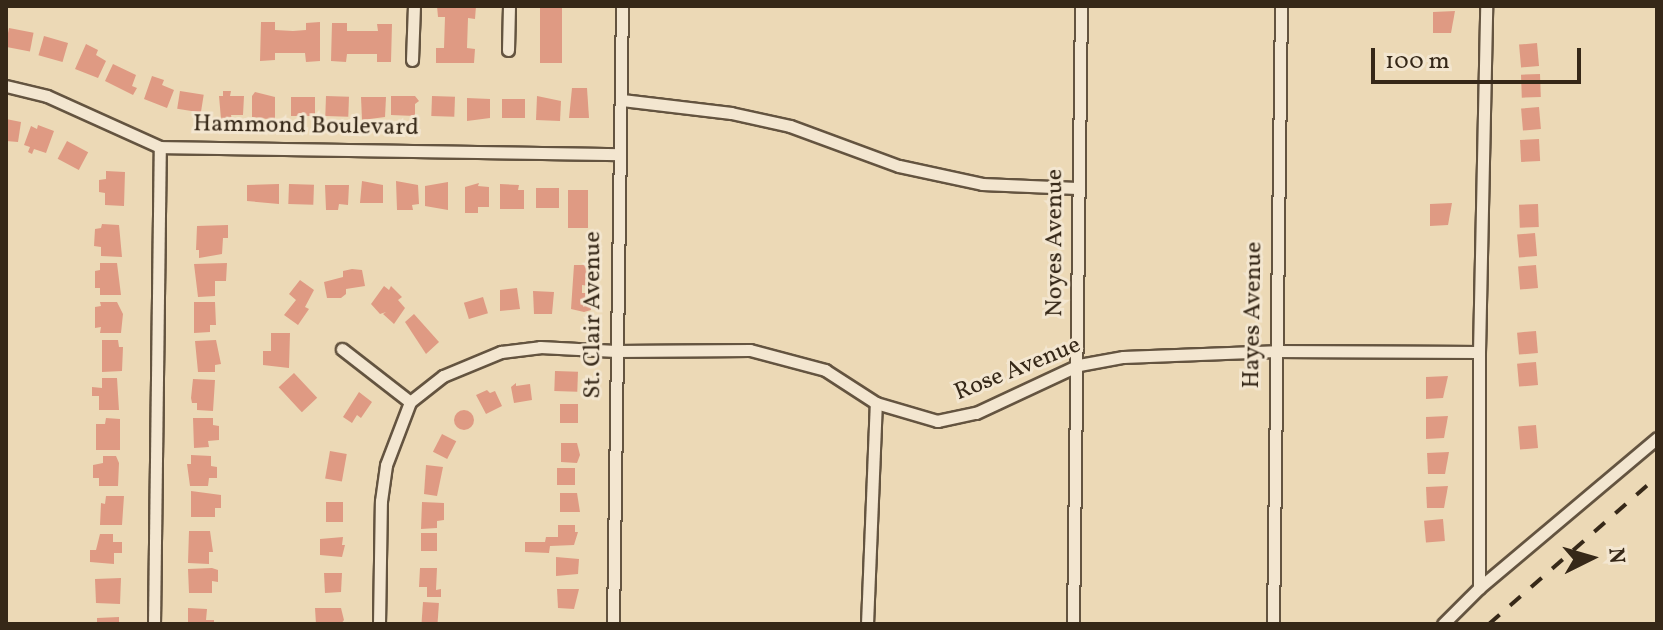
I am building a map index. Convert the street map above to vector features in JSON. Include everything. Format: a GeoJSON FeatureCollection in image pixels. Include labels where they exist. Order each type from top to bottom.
{"type":"FeatureCollection","features":[{"type":"Feature","properties":{"kind":"street"},"geometry":{"type":"LineString","coordinates":[[412,60],[414,6]]}},
{"type":"Feature","properties":{"kind":"street"},"geometry":{"type":"LineString","coordinates":[[508,50],[509,6]]}},
{"type":"Feature","properties":{"kind":"street","name":"St. Clair Avenue"},"geometry":{"type":"LineString","coordinates":[[613,624],[617,154],[622,100],[622,6]]}},
{"type":"Feature","properties":{"kind":"street","name":"Noyes Avenue"},"geometry":{"type":"LineString","coordinates":[[1073,624],[1079,365],[1077,188],[1081,6]]}},
{"type":"Feature","properties":{"kind":"street","name":"Hayes Avenue"},"geometry":{"type":"LineString","coordinates":[[1273,624],[1281,6]]}},
{"type":"Feature","properties":{"kind":"street"},"geometry":{"type":"LineString","coordinates":[[1479,588],[1479,352],[1486,6]]}},
{"type":"Feature","properties":{"kind":"street","name":"Hammond Boulevard"},"geometry":{"type":"LineString","coordinates":[[6,86],[47,96],[160,147],[617,154]]}},
{"type":"Feature","properties":{"kind":"street"},"geometry":{"type":"LineString","coordinates":[[622,100],[731,113],[790,126],[899,166],[982,184],[1077,188]]}},
{"type":"Feature","properties":{"kind":"street"},"geometry":{"type":"LineString","coordinates":[[154,624],[160,147]]}},
{"type":"Feature","properties":{"kind":"street","name":"Rose Avenue"},"geometry":{"type":"LineString","coordinates":[[410,402],[443,376],[501,352],[540,347],[761,352],[825,370],[876,403],[937,421],[959,419],[1079,365],[1163,353],[1479,352]]}},
{"type":"Feature","properties":{"kind":"street"},"geometry":{"type":"LineString","coordinates":[[342,349],[410,402],[386,465],[381,501],[379,624]]}},
{"type":"Feature","properties":{"kind":"street"},"geometry":{"type":"LineString","coordinates":[[867,624],[876,403]]}},
{"type":"Feature","properties":{"kind":"street"},"geometry":{"type":"LineString","coordinates":[[1443,624],[1479,588],[1657,438]]}},
{"type":"Feature","properties":{"kind":"building"},"geometry":{"type":"Polygon","coordinates":[[[437,6],[476,6],[475,19],[468,18],[467,48],[475,49],[474,63],[436,63],[436,48],[444,48],[445,17],[438,17],[437,6]]]}},
{"type":"Feature","properties":{"kind":"building"},"geometry":{"type":"Polygon","coordinates":[[[540,6],[562,6],[562,63],[540,63],[540,6]]]}},
{"type":"Feature","properties":{"kind":"building"},"geometry":{"type":"Polygon","coordinates":[[[1455,11],[1451,33],[1433,33],[1433,12],[1455,11]]]}},
{"type":"Feature","properties":{"kind":"building"},"geometry":{"type":"Polygon","coordinates":[[[261,22],[275,22],[275,30],[293,31],[306,30],[306,23],[320,22],[320,61],[306,62],[305,53],[275,53],[275,60],[260,61],[261,22]]]}},
{"type":"Feature","properties":{"kind":"building"},"geometry":{"type":"Polygon","coordinates":[[[332,23],[347,23],[347,31],[378,31],[377,24],[392,24],[391,62],[377,62],[377,54],[347,54],[346,62],[331,61],[332,23]]]}},
{"type":"Feature","properties":{"kind":"building"},"geometry":{"type":"Polygon","coordinates":[[[9,28],[34,33],[30,51],[6,47],[9,28]]]}},
{"type":"Feature","properties":{"kind":"building"},"geometry":{"type":"Polygon","coordinates":[[[44,36],[68,43],[63,62],[38,55],[44,36]]]}},
{"type":"Feature","properties":{"kind":"building"},"geometry":{"type":"Polygon","coordinates":[[[1537,43],[1539,66],[1521,67],[1519,45],[1537,43]]]}},
{"type":"Feature","properties":{"kind":"building"},"geometry":{"type":"Polygon","coordinates":[[[86,44],[98,50],[96,55],[106,61],[98,78],[75,69],[86,44]]]}},
{"type":"Feature","properties":{"kind":"building"},"geometry":{"type":"Polygon","coordinates":[[[113,64],[136,75],[132,86],[137,88],[133,95],[105,81],[113,64]]]}},
{"type":"Feature","properties":{"kind":"building"},"geometry":{"type":"Polygon","coordinates":[[[1540,74],[1541,97],[1522,98],[1521,75],[1540,74]]]}},
{"type":"Feature","properties":{"kind":"building"},"geometry":{"type":"Polygon","coordinates":[[[152,76],[164,80],[162,85],[174,90],[167,108],[144,99],[152,76]]]}},
{"type":"Feature","properties":{"kind":"building"},"geometry":{"type":"Polygon","coordinates":[[[572,88],[587,88],[589,118],[569,118],[572,88]]]}},
{"type":"Feature","properties":{"kind":"building"},"geometry":{"type":"Polygon","coordinates":[[[180,91],[204,95],[201,113],[177,109],[180,91]]]}},
{"type":"Feature","properties":{"kind":"building"},"geometry":{"type":"Polygon","coordinates":[[[223,91],[231,91],[230,96],[244,96],[243,115],[231,115],[232,120],[221,119],[219,96],[223,96],[223,91]]]}},
{"type":"Feature","properties":{"kind":"building"},"geometry":{"type":"Polygon","coordinates":[[[255,92],[275,97],[275,120],[252,117],[252,96],[255,92]]]}},
{"type":"Feature","properties":{"kind":"building"},"geometry":{"type":"Polygon","coordinates":[[[326,96],[349,97],[348,117],[325,116],[326,96]]]}},
{"type":"Feature","properties":{"kind":"building"},"geometry":{"type":"Polygon","coordinates":[[[391,96],[415,96],[419,101],[415,104],[415,116],[391,115],[391,96]]]}},
{"type":"Feature","properties":{"kind":"building"},"geometry":{"type":"Polygon","coordinates":[[[432,96],[455,97],[454,117],[431,116],[432,96]]]}},
{"type":"Feature","properties":{"kind":"building"},"geometry":{"type":"Polygon","coordinates":[[[537,96],[561,101],[560,121],[536,120],[537,96]]]}},
{"type":"Feature","properties":{"kind":"building"},"geometry":{"type":"Polygon","coordinates":[[[291,97],[315,97],[315,116],[291,116],[291,97]]]}},
{"type":"Feature","properties":{"kind":"building"},"geometry":{"type":"Polygon","coordinates":[[[361,97],[386,97],[385,117],[362,120],[361,97]]]}},
{"type":"Feature","properties":{"kind":"building"},"geometry":{"type":"Polygon","coordinates":[[[467,98],[490,99],[490,118],[467,121],[467,98]]]}},
{"type":"Feature","properties":{"kind":"building"},"geometry":{"type":"Polygon","coordinates":[[[502,99],[525,99],[525,118],[502,118],[502,99]]]}},
{"type":"Feature","properties":{"kind":"building"},"geometry":{"type":"Polygon","coordinates":[[[1539,107],[1541,129],[1523,130],[1521,109],[1539,107]]]}},
{"type":"Feature","properties":{"kind":"building"},"geometry":{"type":"Polygon","coordinates":[[[6,119],[21,122],[18,142],[6,141],[6,119]]]}},
{"type":"Feature","properties":{"kind":"building"},"geometry":{"type":"Polygon","coordinates":[[[38,125],[54,131],[46,153],[34,149],[32,154],[28,152],[30,147],[24,145],[31,126],[37,129],[38,125]]]}},
{"type":"Feature","properties":{"kind":"building"},"geometry":{"type":"Polygon","coordinates":[[[1539,139],[1540,161],[1521,162],[1520,140],[1539,139]]]}},
{"type":"Feature","properties":{"kind":"building"},"geometry":{"type":"Polygon","coordinates":[[[67,141],[88,152],[79,170],[58,159],[67,141]]]}},
{"type":"Feature","properties":{"kind":"building"},"geometry":{"type":"Polygon","coordinates":[[[106,171],[125,172],[124,206],[105,205],[105,193],[99,192],[99,180],[106,179],[106,171]]]}},
{"type":"Feature","properties":{"kind":"building"},"geometry":{"type":"Polygon","coordinates":[[[362,181],[383,185],[383,203],[360,203],[362,181]]]}},
{"type":"Feature","properties":{"kind":"building"},"geometry":{"type":"Polygon","coordinates":[[[396,181],[418,185],[419,204],[412,205],[413,210],[397,210],[396,181]]]}},
{"type":"Feature","properties":{"kind":"building"},"geometry":{"type":"Polygon","coordinates":[[[448,182],[448,210],[425,206],[425,186],[448,182]]]}},
{"type":"Feature","properties":{"kind":"building"},"geometry":{"type":"Polygon","coordinates":[[[479,183],[478,186],[489,187],[489,207],[478,207],[478,213],[465,213],[465,187],[479,183]]]}},
{"type":"Feature","properties":{"kind":"building"},"geometry":{"type":"Polygon","coordinates":[[[279,184],[279,204],[247,201],[247,185],[279,184]]]}},
{"type":"Feature","properties":{"kind":"building"},"geometry":{"type":"Polygon","coordinates":[[[289,184],[314,185],[313,205],[288,204],[289,184]]]}},
{"type":"Feature","properties":{"kind":"building"},"geometry":{"type":"Polygon","coordinates":[[[500,184],[519,185],[518,190],[524,190],[524,209],[500,209],[500,184]]]}},
{"type":"Feature","properties":{"kind":"building"},"geometry":{"type":"Polygon","coordinates":[[[325,185],[349,185],[348,205],[339,204],[338,210],[326,210],[325,185]]]}},
{"type":"Feature","properties":{"kind":"building"},"geometry":{"type":"Polygon","coordinates":[[[536,188],[559,188],[559,208],[536,208],[536,188]]]}},
{"type":"Feature","properties":{"kind":"building"},"geometry":{"type":"Polygon","coordinates":[[[568,190],[588,190],[588,228],[568,228],[568,190]]]}},
{"type":"Feature","properties":{"kind":"building"},"geometry":{"type":"Polygon","coordinates":[[[1452,203],[1448,225],[1430,226],[1430,204],[1452,203]]]}},
{"type":"Feature","properties":{"kind":"building"},"geometry":{"type":"Polygon","coordinates":[[[1538,204],[1539,227],[1520,228],[1519,205],[1538,204]]]}},
{"type":"Feature","properties":{"kind":"building"},"geometry":{"type":"Polygon","coordinates":[[[102,224],[119,225],[122,257],[101,256],[101,247],[94,246],[95,229],[101,228],[102,224]]]}},
{"type":"Feature","properties":{"kind":"building"},"geometry":{"type":"Polygon","coordinates":[[[228,225],[228,238],[223,238],[222,254],[199,258],[199,250],[196,250],[197,226],[228,225]]]}},
{"type":"Feature","properties":{"kind":"building"},"geometry":{"type":"Polygon","coordinates":[[[1535,233],[1537,256],[1519,257],[1517,235],[1535,233]]]}},
{"type":"Feature","properties":{"kind":"building"},"geometry":{"type":"Polygon","coordinates":[[[100,263],[117,263],[121,295],[100,295],[100,288],[95,288],[95,271],[100,270],[100,263]]]}},
{"type":"Feature","properties":{"kind":"building"},"geometry":{"type":"Polygon","coordinates":[[[227,263],[226,281],[215,281],[215,296],[198,297],[194,264],[227,263]]]}},
{"type":"Feature","properties":{"kind":"building"},"geometry":{"type":"Polygon","coordinates":[[[574,265],[587,265],[589,286],[582,285],[582,293],[591,293],[591,310],[571,309],[574,265]]]}},
{"type":"Feature","properties":{"kind":"building"},"geometry":{"type":"Polygon","coordinates":[[[1536,265],[1538,288],[1520,289],[1518,267],[1536,265]]]}},
{"type":"Feature","properties":{"kind":"building"},"geometry":{"type":"Polygon","coordinates":[[[362,270],[365,286],[346,289],[346,294],[341,298],[327,298],[324,282],[343,277],[343,271],[362,270]]]}},
{"type":"Feature","properties":{"kind":"building"},"geometry":{"type":"Polygon","coordinates":[[[300,280],[314,290],[305,307],[309,309],[298,325],[284,315],[296,300],[289,294],[300,280]]]}},
{"type":"Feature","properties":{"kind":"building"},"geometry":{"type":"Polygon","coordinates":[[[384,286],[389,290],[391,286],[402,297],[398,300],[405,308],[394,324],[383,314],[386,312],[380,314],[371,304],[384,286]]]}},
{"type":"Feature","properties":{"kind":"building"},"geometry":{"type":"Polygon","coordinates":[[[517,288],[520,309],[500,311],[500,290],[517,288]]]}},
{"type":"Feature","properties":{"kind":"building"},"geometry":{"type":"Polygon","coordinates":[[[533,291],[554,292],[552,314],[534,314],[533,291]]]}},
{"type":"Feature","properties":{"kind":"building"},"geometry":{"type":"Polygon","coordinates":[[[483,297],[488,313],[469,319],[464,303],[483,297]]]}},
{"type":"Feature","properties":{"kind":"building"},"geometry":{"type":"Polygon","coordinates":[[[100,302],[117,302],[123,314],[121,333],[100,333],[101,327],[95,328],[95,307],[101,306],[100,302]]]}},
{"type":"Feature","properties":{"kind":"building"},"geometry":{"type":"Polygon","coordinates":[[[194,302],[215,302],[216,325],[210,325],[210,332],[194,333],[194,302]]]}},
{"type":"Feature","properties":{"kind":"building"},"geometry":{"type":"Polygon","coordinates":[[[414,314],[439,342],[426,354],[405,322],[414,314]]]}},
{"type":"Feature","properties":{"kind":"building"},"geometry":{"type":"Polygon","coordinates":[[[1536,331],[1538,353],[1519,355],[1517,333],[1536,331]]]}},
{"type":"Feature","properties":{"kind":"building"},"geometry":{"type":"Polygon","coordinates":[[[271,333],[290,333],[289,368],[263,365],[263,351],[271,351],[271,333]]]}},
{"type":"Feature","properties":{"kind":"building"},"geometry":{"type":"Polygon","coordinates":[[[102,340],[118,340],[119,347],[123,347],[122,371],[102,372],[102,340]]]}},
{"type":"Feature","properties":{"kind":"building"},"geometry":{"type":"Polygon","coordinates":[[[216,340],[221,364],[215,365],[215,372],[198,372],[195,341],[216,340]]]}},
{"type":"Feature","properties":{"kind":"building"},"geometry":{"type":"Polygon","coordinates":[[[1536,362],[1538,385],[1519,387],[1517,364],[1536,362]]]}},
{"type":"Feature","properties":{"kind":"building"},"geometry":{"type":"Polygon","coordinates":[[[555,371],[578,372],[577,392],[554,391],[555,371]]]}},
{"type":"Feature","properties":{"kind":"building"},"geometry":{"type":"Polygon","coordinates":[[[294,373],[317,398],[302,412],[279,387],[294,373]]]}},
{"type":"Feature","properties":{"kind":"building"},"geometry":{"type":"Polygon","coordinates":[[[1448,376],[1443,398],[1426,399],[1426,377],[1448,376]]]}},
{"type":"Feature","properties":{"kind":"building"},"geometry":{"type":"Polygon","coordinates":[[[102,378],[117,378],[119,410],[99,410],[99,396],[92,396],[92,387],[102,388],[102,378]]]}},
{"type":"Feature","properties":{"kind":"building"},"geometry":{"type":"Polygon","coordinates":[[[193,379],[215,380],[213,411],[197,410],[197,403],[192,403],[193,379]]]}},
{"type":"Feature","properties":{"kind":"building"},"geometry":{"type":"Polygon","coordinates":[[[516,383],[516,386],[530,384],[532,400],[514,403],[511,387],[516,383]]]}},
{"type":"Feature","properties":{"kind":"building"},"geometry":{"type":"Polygon","coordinates":[[[487,390],[490,393],[495,391],[502,406],[486,414],[476,395],[487,390]]]}},
{"type":"Feature","properties":{"kind":"building"},"geometry":{"type":"Polygon","coordinates":[[[359,392],[372,402],[361,418],[357,415],[352,423],[343,417],[359,392]]]}},
{"type":"Feature","properties":{"kind":"building"},"geometry":{"type":"Polygon","coordinates":[[[560,404],[578,404],[578,423],[560,423],[560,404]]]}},
{"type":"Feature","properties":{"kind":"building"},"geometry":{"type":"Polygon","coordinates":[[[464,410],[471,413],[474,420],[471,427],[464,430],[457,427],[454,420],[457,413],[464,410]]]}},
{"type":"Feature","properties":{"kind":"building"},"geometry":{"type":"Polygon","coordinates":[[[1448,416],[1444,438],[1426,439],[1426,417],[1448,416]]]}},
{"type":"Feature","properties":{"kind":"building"},"geometry":{"type":"Polygon","coordinates":[[[106,418],[120,419],[120,450],[96,450],[96,424],[105,424],[106,418]]]}},
{"type":"Feature","properties":{"kind":"building"},"geometry":{"type":"Polygon","coordinates":[[[193,418],[213,418],[213,425],[219,426],[219,440],[208,441],[209,447],[194,448],[193,418]]]}},
{"type":"Feature","properties":{"kind":"building"},"geometry":{"type":"Polygon","coordinates":[[[1536,425],[1538,448],[1520,449],[1518,427],[1536,425]]]}},
{"type":"Feature","properties":{"kind":"building"},"geometry":{"type":"Polygon","coordinates":[[[442,434],[456,441],[447,459],[433,452],[442,434]]]}},
{"type":"Feature","properties":{"kind":"building"},"geometry":{"type":"Polygon","coordinates":[[[561,443],[577,443],[580,455],[577,463],[561,462],[561,443]]]}},
{"type":"Feature","properties":{"kind":"building"},"geometry":{"type":"Polygon","coordinates":[[[330,451],[347,454],[342,482],[325,479],[330,451]]]}},
{"type":"Feature","properties":{"kind":"building"},"geometry":{"type":"Polygon","coordinates":[[[1449,452],[1445,474],[1428,474],[1427,453],[1449,452]]]}},
{"type":"Feature","properties":{"kind":"building"},"geometry":{"type":"Polygon","coordinates":[[[191,455],[211,456],[211,466],[217,467],[217,478],[209,478],[208,486],[190,486],[187,464],[191,464],[191,455]]]}},
{"type":"Feature","properties":{"kind":"building"},"geometry":{"type":"Polygon","coordinates":[[[103,456],[116,456],[119,463],[118,486],[99,486],[99,478],[93,478],[93,465],[103,463],[103,456]]]}},
{"type":"Feature","properties":{"kind":"building"},"geometry":{"type":"Polygon","coordinates":[[[426,465],[443,467],[437,496],[424,494],[426,465]]]}},
{"type":"Feature","properties":{"kind":"building"},"geometry":{"type":"Polygon","coordinates":[[[557,468],[575,468],[575,485],[557,485],[557,468]]]}},
{"type":"Feature","properties":{"kind":"building"},"geometry":{"type":"Polygon","coordinates":[[[1448,486],[1444,508],[1427,508],[1426,487],[1448,486]]]}},
{"type":"Feature","properties":{"kind":"building"},"geometry":{"type":"Polygon","coordinates":[[[191,491],[221,495],[221,508],[215,508],[215,517],[191,517],[191,491]]]}},
{"type":"Feature","properties":{"kind":"building"},"geometry":{"type":"Polygon","coordinates":[[[560,493],[577,493],[580,512],[560,512],[560,493]]]}},
{"type":"Feature","properties":{"kind":"building"},"geometry":{"type":"Polygon","coordinates":[[[106,496],[124,496],[122,525],[100,525],[101,503],[105,504],[106,496]]]}},
{"type":"Feature","properties":{"kind":"building"},"geometry":{"type":"Polygon","coordinates":[[[326,502],[343,502],[343,522],[326,522],[326,502]]]}},
{"type":"Feature","properties":{"kind":"building"},"geometry":{"type":"Polygon","coordinates":[[[422,502],[444,503],[444,520],[437,521],[437,528],[421,529],[422,502]]]}},
{"type":"Feature","properties":{"kind":"building"},"geometry":{"type":"Polygon","coordinates":[[[1443,519],[1445,541],[1426,543],[1424,521],[1443,519]]]}},
{"type":"Feature","properties":{"kind":"building"},"geometry":{"type":"Polygon","coordinates":[[[558,525],[575,525],[575,532],[578,532],[574,545],[550,546],[549,553],[525,552],[525,542],[545,542],[546,537],[558,537],[558,525]]]}},
{"type":"Feature","properties":{"kind":"building"},"geometry":{"type":"Polygon","coordinates":[[[189,531],[210,531],[213,552],[209,552],[209,564],[188,563],[189,531]]]}},
{"type":"Feature","properties":{"kind":"building"},"geometry":{"type":"Polygon","coordinates":[[[421,533],[437,533],[437,551],[421,551],[421,533]]]}},
{"type":"Feature","properties":{"kind":"building"},"geometry":{"type":"Polygon","coordinates":[[[100,534],[113,534],[113,542],[122,542],[122,553],[114,553],[114,564],[90,562],[90,550],[96,550],[100,534]]]}},
{"type":"Feature","properties":{"kind":"building"},"geometry":{"type":"Polygon","coordinates":[[[343,537],[342,557],[320,555],[320,539],[343,537]]]}},
{"type":"Feature","properties":{"kind":"building"},"geometry":{"type":"Polygon","coordinates":[[[556,557],[579,559],[578,574],[556,576],[556,557]]]}},
{"type":"Feature","properties":{"kind":"building"},"geometry":{"type":"Polygon","coordinates":[[[420,568],[437,568],[436,590],[441,589],[441,597],[427,597],[427,587],[419,587],[420,568]]]}},
{"type":"Feature","properties":{"kind":"building"},"geometry":{"type":"Polygon","coordinates":[[[188,569],[218,570],[218,582],[212,581],[212,593],[189,593],[188,569]]]}},
{"type":"Feature","properties":{"kind":"building"},"geometry":{"type":"Polygon","coordinates":[[[324,573],[342,573],[341,592],[325,593],[324,573]]]}},
{"type":"Feature","properties":{"kind":"building"},"geometry":{"type":"Polygon","coordinates":[[[121,578],[120,604],[96,603],[95,579],[121,578]]]}},
{"type":"Feature","properties":{"kind":"building"},"geometry":{"type":"Polygon","coordinates":[[[557,589],[579,589],[574,609],[558,608],[557,589]]]}},
{"type":"Feature","properties":{"kind":"building"},"geometry":{"type":"Polygon","coordinates":[[[423,602],[439,603],[438,623],[422,622],[423,602]]]}},
{"type":"Feature","properties":{"kind":"building"},"geometry":{"type":"Polygon","coordinates":[[[188,608],[207,609],[206,620],[214,620],[214,624],[188,624],[188,608]]]}},
{"type":"Feature","properties":{"kind":"building"},"geometry":{"type":"Polygon","coordinates":[[[315,608],[341,608],[344,620],[341,624],[316,624],[315,608]]]}},
{"type":"Feature","properties":{"kind":"building"},"geometry":{"type":"Polygon","coordinates":[[[119,617],[119,624],[97,624],[97,618],[119,617]]]}},
{"type":"Feature","properties":{"kind":"railway"},"geometry":{"type":"LineString","coordinates":[[1489,624],[1657,477]]}}]}
